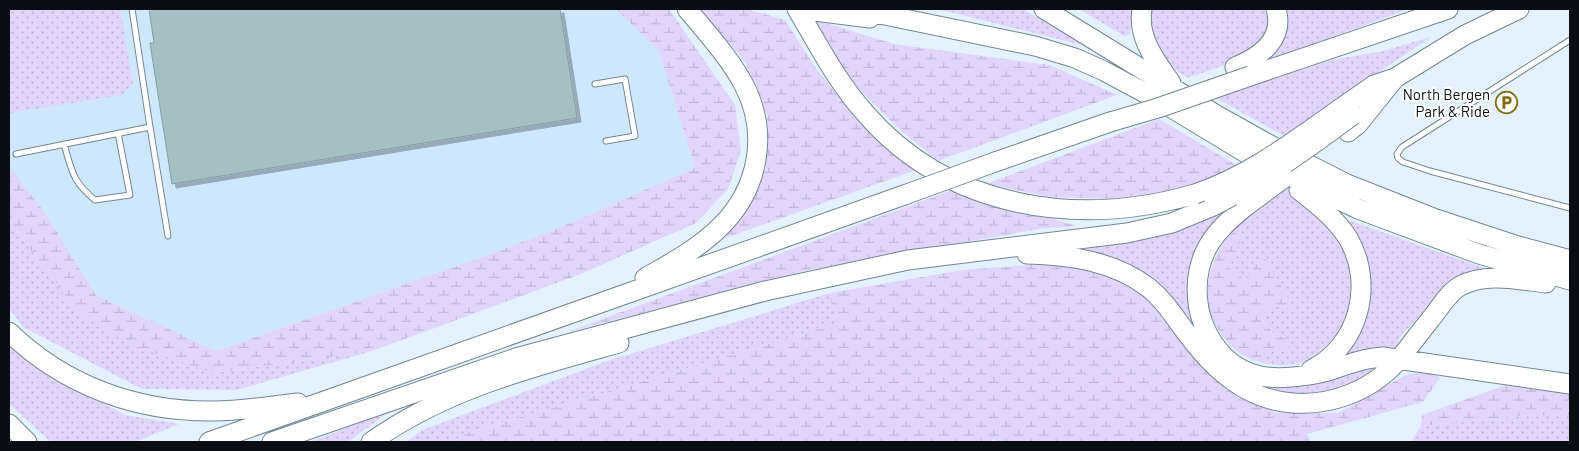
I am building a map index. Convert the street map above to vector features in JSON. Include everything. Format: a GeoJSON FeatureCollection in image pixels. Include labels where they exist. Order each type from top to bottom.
{"type":"FeatureCollection","features":[{"type":"Feature","properties":{"kind":"highway"},"geometry":{"type":"LineString","coordinates":[[604,302],[679,258],[715,232],[741,200],[752,180],[758,144],[756,119],[749,96],[726,58],[687,9]]}},
{"type":"Feature","properties":{"kind":"highway"},"geometry":{"type":"LineString","coordinates":[[798,9],[850,12],[921,22],[1035,46],[1084,62],[1123,80],[1266,165],[1358,209],[1479,254],[1570,280]]}},
{"type":"Feature","properties":{"kind":"highway"},"geometry":{"type":"LineString","coordinates":[[798,9],[837,75],[855,101],[876,125],[915,158],[954,180],[980,191],[1014,201],[1068,210],[1134,208],[1166,202],[1195,194],[1226,182],[1246,172],[1293,142],[1347,118]]}},
{"type":"Feature","properties":{"kind":"highway"},"geometry":{"type":"LineString","coordinates":[[1044,9],[1218,116],[1260,140],[1347,184],[1410,210],[1518,246],[1570,260]]}},
{"type":"Feature","properties":{"kind":"highway"},"geometry":{"type":"LineString","coordinates":[[1142,9],[1142,28],[1146,43],[1175,88]]}},
{"type":"Feature","properties":{"kind":"highway"},"geometry":{"type":"LineString","coordinates":[[1243,71],[1273,40],[1277,26],[1276,9]]}},
{"type":"Feature","properties":{"kind":"highway"},"geometry":{"type":"LineString","coordinates":[[210,442],[995,162],[1110,122],[1158,108],[1243,71],[1448,9]]}},
{"type":"Feature","properties":{"kind":"highway"},"geometry":{"type":"LineString","coordinates":[[1519,9],[1464,34],[1395,78],[1374,85],[1347,118],[1222,227],[1212,239],[1205,252],[1198,279],[1197,295],[1201,321],[1206,333],[1219,352],[1237,366],[1259,376],[1285,378],[1325,372],[1383,357],[1570,384]]}},
{"type":"Feature","properties":{"kind":"highway"},"geometry":{"type":"LineString","coordinates":[[272,442],[418,390],[524,356],[764,291],[893,262],[1127,233],[1172,223],[1214,206],[1270,174],[1382,95],[1395,78]]}},
{"type":"Feature","properties":{"kind":"highway"},"geometry":{"type":"LineString","coordinates":[[1266,165],[1310,198],[1331,217],[1348,239],[1360,270],[1360,307],[1353,329],[1332,356],[1300,375]]}},
{"type":"Feature","properties":{"kind":"highway"},"geometry":{"type":"LineString","coordinates":[[1518,246],[1570,251]]}},
{"type":"Feature","properties":{"kind":"highway"},"geometry":{"type":"LineString","coordinates":[[960,253],[1042,254],[1080,258],[1124,273],[1144,285],[1160,298],[1194,342],[1225,376],[1249,392],[1276,400],[1308,404],[1343,397],[1371,383],[1399,359],[1445,301],[1460,286],[1478,280],[1496,278],[1570,285]]}},
{"type":"Feature","properties":{"kind":"highway"},"geometry":{"type":"LineString","coordinates":[[371,442],[397,425],[435,405],[492,380],[532,367],[767,302],[846,273]]}},
{"type":"Feature","properties":{"kind":"highway"},"geometry":{"type":"LineString","coordinates":[[9,332],[35,355],[62,374],[92,388],[143,405],[179,410],[215,411],[332,398]]}},
{"type":"Feature","properties":{"kind":"highway"},"geometry":{"type":"LineString","coordinates":[[9,424],[27,442]]}},
{"type":"Feature","properties":{"kind":"lane"},"geometry":{"type":"LineString","coordinates":[[132,9],[168,236]]}},
{"type":"Feature","properties":{"kind":"lane"},"geometry":{"type":"LineString","coordinates":[[1570,40],[1402,147],[1397,154],[1398,158],[1403,162],[1430,171],[1570,208]]}},
{"type":"Feature","properties":{"kind":"lane"},"geometry":{"type":"LineString","coordinates":[[595,84],[625,79],[635,136],[606,140]]}},
{"type":"Feature","properties":{"kind":"lane"},"geometry":{"type":"LineString","coordinates":[[16,154],[150,127]]}},
{"type":"Feature","properties":{"kind":"lane"},"geometry":{"type":"LineString","coordinates":[[64,144],[74,178],[81,189],[95,200],[130,195],[118,133]]}},
{"type":"Feature","properties":{"kind":"shaded area"},"geometry":{"type":"Polygon","coordinates":[[[9,9],[616,9],[659,51],[695,168],[554,230],[216,351],[96,295],[45,213],[9,166],[9,9]]]}},
{"type":"Feature","properties":{"kind":"green space"},"geometry":{"type":"Polygon","coordinates":[[[9,9],[120,9],[133,83],[122,95],[9,113],[9,9]]]}},
{"type":"Feature","properties":{"kind":"green space"},"geometry":{"type":"Polygon","coordinates":[[[616,9],[669,9],[735,105],[741,151],[728,189],[696,223],[581,274],[372,351],[213,373],[131,345],[78,313],[9,220],[9,166],[45,213],[96,295],[216,351],[554,230],[695,168],[659,51],[616,9]]]}},
{"type":"Feature","properties":{"kind":"green space"},"geometry":{"type":"Polygon","coordinates":[[[700,9],[747,9],[785,20],[815,67],[859,122],[916,170],[714,242],[744,213],[766,168],[767,115],[745,62],[700,9]]]}},
{"type":"Feature","properties":{"kind":"green space"},"geometry":{"type":"Polygon","coordinates":[[[933,9],[1023,9],[1082,45],[950,12],[933,9]]]}},
{"type":"Feature","properties":{"kind":"green space"},"geometry":{"type":"Polygon","coordinates":[[[1079,9],[1134,9],[1130,34],[1124,36],[1079,9]]]}},
{"type":"Feature","properties":{"kind":"green space"},"geometry":{"type":"Polygon","coordinates":[[[1153,9],[1268,9],[1267,25],[1263,38],[1243,56],[1230,63],[1188,78],[1171,67],[1161,54],[1150,32],[1153,9]]]}},
{"type":"Feature","properties":{"kind":"green space"},"geometry":{"type":"Polygon","coordinates":[[[1283,9],[1409,9],[1257,64],[1283,9]]]}},
{"type":"Feature","properties":{"kind":"green space"},"geometry":{"type":"Polygon","coordinates":[[[809,18],[894,44],[1050,65],[1117,95],[938,161],[898,128],[849,79],[809,18]]]}},
{"type":"Feature","properties":{"kind":"green space"},"geometry":{"type":"Polygon","coordinates":[[[1431,37],[1284,136],[1216,98],[1332,60],[1383,51],[1431,37]]]}},
{"type":"Feature","properties":{"kind":"green space"},"geometry":{"type":"Polygon","coordinates":[[[1159,119],[1238,166],[1209,179],[1179,188],[1121,199],[1052,197],[986,184],[1159,119]]]}},
{"type":"Feature","properties":{"kind":"green space"},"geometry":{"type":"Polygon","coordinates":[[[1284,188],[1319,213],[1335,230],[1346,251],[1352,273],[1353,297],[1348,319],[1332,346],[1328,344],[1321,351],[1298,363],[1273,365],[1263,363],[1271,352],[1273,333],[1260,317],[1270,306],[1293,308],[1263,256],[1245,281],[1226,266],[1244,236],[1236,226],[1284,188]]]}},
{"type":"Feature","properties":{"kind":"green space"},"geometry":{"type":"Polygon","coordinates":[[[955,189],[1077,226],[1039,229],[809,270],[567,332],[955,189]]]}},
{"type":"Feature","properties":{"kind":"green space"},"geometry":{"type":"Polygon","coordinates":[[[1239,202],[1190,293],[1243,376],[1377,365],[1379,370],[1369,377],[1322,396],[1277,395],[1233,375],[1159,289],[1086,253],[1087,249],[1151,237],[1239,202]]]}},
{"type":"Feature","properties":{"kind":"green space"},"geometry":{"type":"Polygon","coordinates":[[[9,220],[78,313],[213,373],[372,351],[237,390],[142,389],[23,327],[9,308],[9,220]]]}},
{"type":"Feature","properties":{"kind":"green space"},"geometry":{"type":"Polygon","coordinates":[[[1351,221],[1498,273],[1445,290],[1401,335],[1395,350],[1327,365],[1358,333],[1348,225],[1351,221]]]}},
{"type":"Feature","properties":{"kind":"green space"},"geometry":{"type":"Polygon","coordinates":[[[1236,226],[1244,236],[1227,266],[1245,280],[1263,255],[1294,308],[1270,306],[1260,318],[1273,333],[1292,341],[1288,351],[1271,352],[1263,363],[1237,351],[1226,341],[1212,317],[1209,302],[1208,288],[1214,260],[1236,226]]]}},
{"type":"Feature","properties":{"kind":"green space"},"geometry":{"type":"Polygon","coordinates":[[[1057,263],[1109,276],[1152,300],[1224,388],[1277,413],[1338,413],[1404,376],[1428,370],[1440,378],[1423,402],[1307,434],[1311,442],[995,442],[994,438],[991,442],[454,442],[467,433],[836,324],[830,293],[962,270],[1057,263]]]}},
{"type":"Feature","properties":{"kind":"green space"},"geometry":{"type":"Polygon","coordinates":[[[830,293],[836,324],[467,433],[454,442],[406,442],[422,430],[607,361],[830,293]]]}},
{"type":"Feature","properties":{"kind":"green space"},"geometry":{"type":"Polygon","coordinates":[[[9,342],[40,369],[125,415],[179,424],[135,442],[51,442],[9,404],[9,342]]]}},
{"type":"Feature","properties":{"kind":"green space"},"geometry":{"type":"Polygon","coordinates":[[[1514,382],[1570,391],[1570,415],[1530,415],[1421,426],[1422,415],[1514,382]]]}},
{"type":"Feature","properties":{"kind":"green space"},"geometry":{"type":"Polygon","coordinates":[[[390,411],[348,442],[310,442],[390,411]]]}},
{"type":"Feature","properties":{"kind":"green space"},"geometry":{"type":"Polygon","coordinates":[[[1530,415],[1570,415],[1570,442],[1412,442],[1421,426],[1530,415]]]}},
{"type":"Feature","properties":{"kind":"building"},"geometry":{"type":"Polygon","coordinates":[[[149,9],[560,9],[577,118],[172,184],[150,43],[154,43],[149,9]]]}},
{"type":"Feature","properties":{"kind":"place","name":"North Bergen Park & Ride"},"geometry":{"type":"Point","coordinates":[1506,103]}}]}
